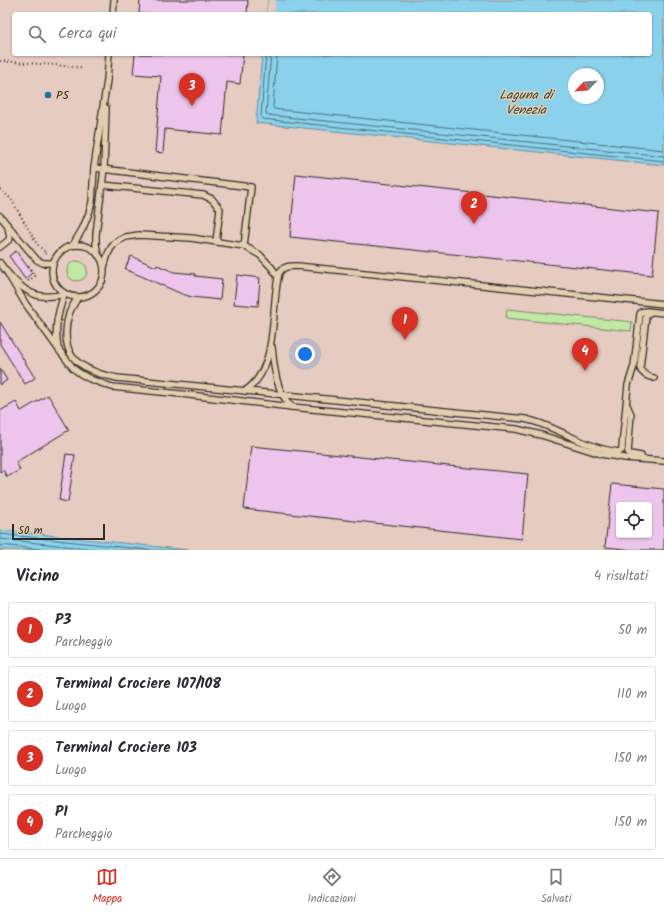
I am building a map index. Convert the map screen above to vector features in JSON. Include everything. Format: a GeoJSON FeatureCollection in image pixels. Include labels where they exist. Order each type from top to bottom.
{"type":"FeatureCollection","features":[{"type":"Feature","properties":{"kind":"lane"},"geometry":{"type":"LineString","coordinates":[[113,12],[114,0]]}},
{"type":"Feature","properties":{"kind":"lane"},"geometry":{"type":"LineString","coordinates":[[98,255],[96,234],[104,170],[109,56]]}},
{"type":"Feature","properties":{"kind":"lane"},"geometry":{"type":"LineString","coordinates":[[73,245],[81,232],[92,202],[94,168],[107,80]]}},
{"type":"Feature","properties":{"kind":"lane"},"geometry":{"type":"LineString","coordinates":[[94,168],[251,187],[244,246]]}},
{"type":"Feature","properties":{"kind":"lane"},"geometry":{"type":"LineString","coordinates":[[102,185],[203,195],[212,199],[220,209],[216,242]]}},
{"type":"Feature","properties":{"kind":"lane"},"geometry":{"type":"LineString","coordinates":[[0,216],[39,262],[47,264],[53,263]]}},
{"type":"Feature","properties":{"kind":"lane"},"geometry":{"type":"LineString","coordinates":[[0,247],[10,240],[8,225]]}},
{"type":"Feature","properties":{"kind":"lane"},"geometry":{"type":"LineString","coordinates":[[104,267],[101,258],[95,251],[82,245],[73,245],[63,250],[55,258],[53,263],[53,281],[64,294],[78,297],[87,296],[98,288],[102,281],[104,267],[111,248],[120,240],[139,235],[191,238],[244,246],[260,255],[278,277]]}},
{"type":"Feature","properties":{"kind":"lane"},"geometry":{"type":"LineString","coordinates":[[0,263],[25,303],[74,369],[81,374],[112,388],[516,429],[541,435],[601,454],[625,458],[664,460]]}},
{"type":"Feature","properties":{"kind":"lane"},"geometry":{"type":"LineString","coordinates":[[245,391],[255,383],[263,370],[271,343],[279,272],[281,269],[290,266],[664,304]]}},
{"type":"Feature","properties":{"kind":"lane"},"geometry":{"type":"LineString","coordinates":[[8,274],[36,295],[53,296],[64,294]]}},
{"type":"Feature","properties":{"kind":"lane"},"geometry":{"type":"LineString","coordinates":[[59,350],[56,335],[56,323],[64,294]]}},
{"type":"Feature","properties":{"kind":"lane"},"geometry":{"type":"LineString","coordinates":[[78,297],[68,316],[66,328],[68,349],[74,359],[94,372],[117,378],[525,419],[538,422],[601,449],[619,452],[622,450],[628,385],[634,366],[639,318],[641,312],[647,311],[664,313]]}},
{"type":"Feature","properties":{"kind":"lane"},"geometry":{"type":"LineString","coordinates":[[652,312],[646,316],[640,368],[645,376],[654,378]]}},
{"type":"Feature","properties":{"kind":"lane"},"geometry":{"type":"LineString","coordinates":[[271,343],[276,379],[282,394],[292,407]]}},
{"type":"Feature","properties":{"kind":"lane"},"geometry":{"type":"LineString","coordinates":[[627,405],[631,414],[628,453],[664,460]]}},
{"type":"Feature","properties":{"kind":"path"},"geometry":{"type":"LineString","coordinates":[[0,61],[83,68]]}},
{"type":"Feature","properties":{"kind":"green space"},"geometry":{"type":"Polygon","coordinates":[[[77,261],[84,264],[87,271],[84,278],[77,281],[70,278],[67,271],[70,264],[77,261]]]}},
{"type":"Feature","properties":{"kind":"green space"},"geometry":{"type":"Polygon","coordinates":[[[507,309],[632,322],[631,331],[506,318],[507,309]]]}},
{"type":"Feature","properties":{"kind":"water","name":"Laguna di Venezia"},"geometry":{"type":"Polygon","coordinates":[[[268,0],[664,0],[664,165],[256,123],[262,56],[652,56],[652,12],[266,12],[268,0]]]}},
{"type":"Feature","properties":{"kind":"water"},"geometry":{"type":"Polygon","coordinates":[[[0,530],[188,550],[0,550],[0,530]]]}},
{"type":"Feature","properties":{"kind":"pier"},"geometry":{"type":"Polygon","coordinates":[[[268,0],[276,0],[274,12],[266,12],[268,0]]]}},
{"type":"Feature","properties":{"kind":"building"},"geometry":{"type":"Polygon","coordinates":[[[140,0],[248,0],[247,12],[139,12],[140,0]]]}},
{"type":"Feature","properties":{"kind":"building"},"geometry":{"type":"Polygon","coordinates":[[[135,56],[243,56],[240,84],[227,82],[222,135],[165,129],[163,153],[155,152],[161,76],[133,74],[135,56]]]}},
{"type":"Feature","properties":{"kind":"building"},"geometry":{"type":"Polygon","coordinates":[[[296,174],[659,213],[652,275],[290,237],[296,174]]]}},
{"type":"Feature","properties":{"kind":"building"},"geometry":{"type":"Polygon","coordinates":[[[16,251],[32,273],[25,279],[9,256],[16,251]]]}},
{"type":"Feature","properties":{"kind":"building"},"geometry":{"type":"Polygon","coordinates":[[[131,256],[156,267],[157,265],[174,272],[222,279],[220,300],[192,297],[182,294],[125,269],[131,256]]]}},
{"type":"Feature","properties":{"kind":"building"},"geometry":{"type":"Polygon","coordinates":[[[237,275],[260,278],[258,306],[234,304],[237,275]]]}},
{"type":"Feature","properties":{"kind":"building"},"geometry":{"type":"Polygon","coordinates":[[[0,322],[35,378],[25,384],[0,344],[0,322]]]}},
{"type":"Feature","properties":{"kind":"building"},"geometry":{"type":"Polygon","coordinates":[[[0,369],[7,380],[0,385],[0,369]]]}},
{"type":"Feature","properties":{"kind":"building"},"geometry":{"type":"Polygon","coordinates":[[[48,395],[69,430],[16,462],[20,470],[7,477],[3,470],[0,472],[0,411],[16,402],[21,411],[48,395]]]}},
{"type":"Feature","properties":{"kind":"building"},"geometry":{"type":"Polygon","coordinates":[[[251,446],[528,474],[522,539],[244,509],[251,446]]]}},
{"type":"Feature","properties":{"kind":"building"},"geometry":{"type":"Polygon","coordinates":[[[66,454],[75,455],[68,502],[59,500],[66,454]]]}},
{"type":"Feature","properties":{"kind":"building"},"geometry":{"type":"Polygon","coordinates":[[[612,484],[664,489],[664,550],[635,550],[605,547],[612,484]]]}},
{"type":"Feature","properties":{"kind":"place","name":"P5"},"geometry":{"type":"Point","coordinates":[48,95]}},
{"type":"Feature","properties":{"kind":"place","name":"Terminal Crociere 103"},"geometry":{"type":"Point","coordinates":[192,106]}},
{"type":"Feature","properties":{"kind":"place","name":"Terminal Crociere 107/108"},"geometry":{"type":"Point","coordinates":[474,224]}},
{"type":"Feature","properties":{"kind":"place","name":"P3"},"geometry":{"type":"Point","coordinates":[405,340]}},
{"type":"Feature","properties":{"kind":"place","name":"P1"},"geometry":{"type":"Point","coordinates":[585,371]}}]}
